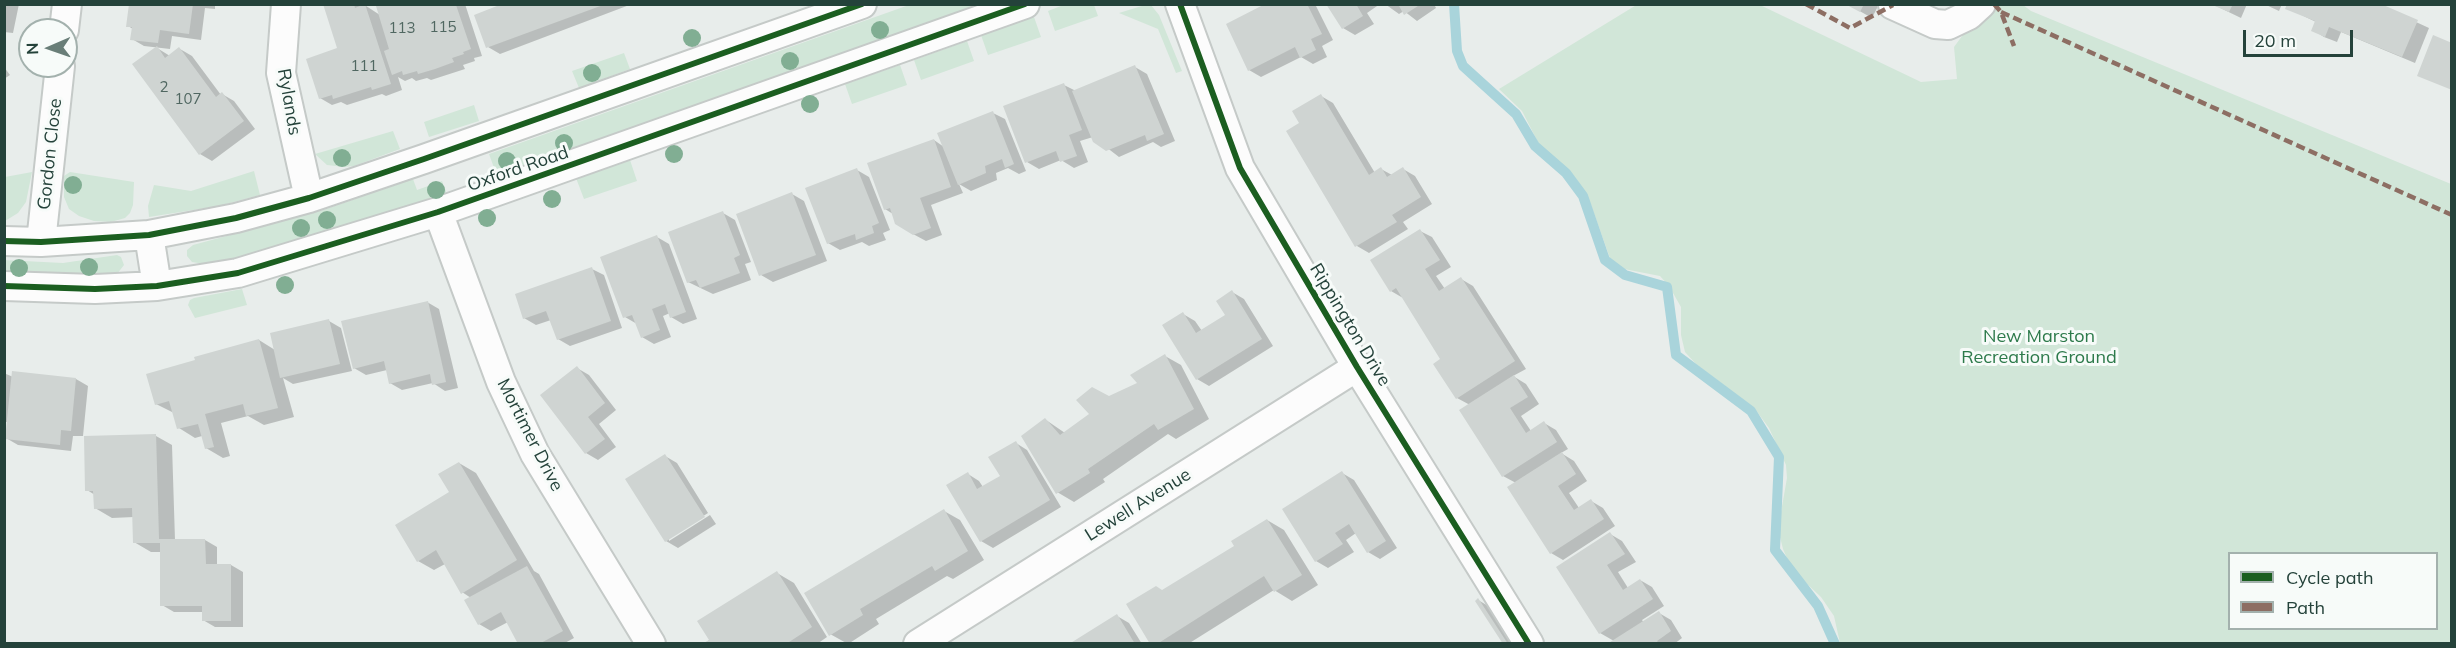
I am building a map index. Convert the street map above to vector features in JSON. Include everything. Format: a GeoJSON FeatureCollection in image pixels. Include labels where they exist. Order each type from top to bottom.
{"type":"FeatureCollection","features":[{"type":"Feature","properties":{"kind":"street","name":"Rylands"},"geometry":{"type":"LineString","coordinates":[[286,4],[281,73],[309,198]]}},
{"type":"Feature","properties":{"kind":"street"},"geometry":{"type":"LineString","coordinates":[[4,241],[41,242],[149,235],[236,218],[309,198],[862,4]]}},
{"type":"Feature","properties":{"kind":"street","name":"Oxford Road"},"geometry":{"type":"LineString","coordinates":[[4,286],[95,289],[157,286],[238,273],[438,213],[1025,4]]}},
{"type":"Feature","properties":{"kind":"street","name":"Rippington Drive"},"geometry":{"type":"LineString","coordinates":[[1180,4],[1240,168],[1357,367],[1529,644]]}},
{"type":"Feature","properties":{"kind":"street"},"geometry":{"type":"LineString","coordinates":[[1893,5],[1935,24],[1948,25],[1969,15],[1981,4]]}},
{"type":"Feature","properties":{"kind":"street","name":"Gordon Close"},"geometry":{"type":"LineString","coordinates":[[41,242],[59,78]]}},
{"type":"Feature","properties":{"kind":"street","name":"Mortimer Drive"},"geometry":{"type":"LineString","coordinates":[[438,213],[501,382],[536,454],[651,644]]}},
{"type":"Feature","properties":{"kind":"street"},"geometry":{"type":"LineString","coordinates":[[149,235],[157,286]]}},
{"type":"Feature","properties":{"kind":"street","name":"Lewell Avenue"},"geometry":{"type":"LineString","coordinates":[[918,644],[1357,367]]}},
{"type":"Feature","properties":{"kind":"green space"},"geometry":{"type":"Polygon","coordinates":[[[1066,4],[1094,5],[1098,16],[1055,31],[1048,11],[1066,4]]]}},
{"type":"Feature","properties":{"kind":"green space","name":"New Marston Recreation Ground"},"geometry":{"type":"Polygon","coordinates":[[[1638,4],[1760,5],[1921,82],[1957,79],[1954,47],[1965,32],[1992,13],[1996,5],[2023,5],[2031,11],[2451,184],[2451,643],[1840,643],[1834,616],[1821,597],[1792,570],[1783,549],[1778,529],[1787,478],[1786,465],[1769,428],[1755,409],[1696,364],[1685,352],[1681,335],[1681,307],[1669,286],[1660,276],[1624,269],[1611,261],[1591,205],[1577,180],[1541,148],[1522,111],[1499,89],[1638,4]]]}},
{"type":"Feature","properties":{"kind":"green space"},"geometry":{"type":"Polygon","coordinates":[[[909,5],[982,5],[497,176],[489,154],[909,5]]]}},
{"type":"Feature","properties":{"kind":"green space"},"geometry":{"type":"Polygon","coordinates":[[[1151,5],[1159,15],[1182,71],[1176,73],[1158,29],[1119,13],[1151,5]]]}},
{"type":"Feature","properties":{"kind":"green space"},"geometry":{"type":"Polygon","coordinates":[[[1034,17],[1041,37],[988,55],[981,35],[1034,17]]]}},
{"type":"Feature","properties":{"kind":"green space"},"geometry":{"type":"Polygon","coordinates":[[[967,41],[974,61],[921,80],[914,60],[967,41]]]}},
{"type":"Feature","properties":{"kind":"green space"},"geometry":{"type":"Polygon","coordinates":[[[624,53],[630,69],[579,88],[572,71],[624,53]]]}},
{"type":"Feature","properties":{"kind":"green space"},"geometry":{"type":"Polygon","coordinates":[[[900,65],[907,85],[852,104],[845,84],[900,65]]]}},
{"type":"Feature","properties":{"kind":"green space"},"geometry":{"type":"Polygon","coordinates":[[[474,105],[479,121],[429,137],[424,122],[474,105]]]}},
{"type":"Feature","properties":{"kind":"green space"},"geometry":{"type":"Polygon","coordinates":[[[393,131],[400,149],[354,166],[327,165],[315,154],[393,131]]]}},
{"type":"Feature","properties":{"kind":"green space"},"geometry":{"type":"Polygon","coordinates":[[[630,160],[637,181],[584,199],[576,178],[630,160]]]}},
{"type":"Feature","properties":{"kind":"green space"},"geometry":{"type":"Polygon","coordinates":[[[254,171],[260,195],[219,206],[149,217],[148,206],[154,185],[191,191],[254,171]]]}},
{"type":"Feature","properties":{"kind":"green space"},"geometry":{"type":"Polygon","coordinates":[[[32,172],[26,202],[18,213],[5,221],[5,177],[32,172]]]}},
{"type":"Feature","properties":{"kind":"green space"},"geometry":{"type":"Polygon","coordinates":[[[70,172],[134,182],[133,205],[130,213],[125,218],[111,222],[94,221],[79,216],[69,209],[64,197],[64,176],[70,172]]]}},
{"type":"Feature","properties":{"kind":"green space"},"geometry":{"type":"Polygon","coordinates":[[[413,179],[417,190],[442,181],[447,194],[259,255],[204,264],[192,262],[187,256],[187,250],[193,245],[323,210],[413,179]]]}},
{"type":"Feature","properties":{"kind":"green space"},"geometry":{"type":"Polygon","coordinates":[[[117,255],[121,257],[124,265],[117,274],[5,273],[4,260],[63,263],[117,255]]]}},
{"type":"Feature","properties":{"kind":"green space"},"geometry":{"type":"Polygon","coordinates":[[[242,289],[247,305],[195,318],[188,305],[194,298],[242,289]]]}},
{"type":"Feature","properties":{"kind":"building"},"geometry":{"type":"Polygon","coordinates":[[[129,4],[193,4],[189,34],[160,30],[158,43],[130,40],[132,27],[126,27],[129,4]]]}},
{"type":"Feature","properties":{"kind":"building"},"geometry":{"type":"Polygon","coordinates":[[[323,4],[354,4],[355,8],[365,4],[391,84],[372,90],[371,87],[333,99],[332,95],[319,99],[306,59],[337,48],[323,4]]]}},
{"type":"Feature","properties":{"kind":"building"},"geometry":{"type":"Polygon","coordinates":[[[502,4],[603,5],[486,48],[474,15],[502,4]]]}},
{"type":"Feature","properties":{"kind":"building"},"geometry":{"type":"Polygon","coordinates":[[[1265,4],[1307,4],[1322,34],[1311,39],[1316,50],[1300,58],[1295,47],[1248,71],[1226,24],[1265,4]]]}},
{"type":"Feature","properties":{"kind":"building"},"geometry":{"type":"Polygon","coordinates":[[[1326,4],[1356,4],[1363,16],[1342,29],[1326,4]]]}},
{"type":"Feature","properties":{"kind":"building"},"geometry":{"type":"Polygon","coordinates":[[[1398,4],[1421,4],[1404,15],[1398,4]]]}},
{"type":"Feature","properties":{"kind":"building"},"geometry":{"type":"Polygon","coordinates":[[[1845,4],[1864,4],[1860,12],[1845,4]]]}},
{"type":"Feature","properties":{"kind":"building"},"geometry":{"type":"Polygon","coordinates":[[[2210,4],[2233,4],[2229,12],[2210,4]]]}},
{"type":"Feature","properties":{"kind":"building"},"geometry":{"type":"Polygon","coordinates":[[[2287,4],[2381,4],[2418,20],[2402,57],[2329,27],[2325,37],[2311,31],[2315,21],[2285,9],[2287,4]]]}},
{"type":"Feature","properties":{"kind":"building"},"geometry":{"type":"Polygon","coordinates":[[[456,5],[471,49],[452,58],[454,62],[435,69],[418,74],[417,71],[403,75],[402,71],[392,75],[384,51],[389,49],[376,6],[456,5]]]}},
{"type":"Feature","properties":{"kind":"building"},"geometry":{"type":"Polygon","coordinates":[[[2433,35],[2452,43],[2452,90],[2417,76],[2433,35]]]}},
{"type":"Feature","properties":{"kind":"building"},"geometry":{"type":"Polygon","coordinates":[[[157,46],[165,58],[179,47],[216,97],[222,92],[244,121],[199,155],[132,64],[157,46]]]}},
{"type":"Feature","properties":{"kind":"building"},"geometry":{"type":"Polygon","coordinates":[[[1135,65],[1164,134],[1147,141],[1145,135],[1106,151],[1093,142],[1072,91],[1135,65]]]}},
{"type":"Feature","properties":{"kind":"building"},"geometry":{"type":"Polygon","coordinates":[[[1064,83],[1082,130],[1069,135],[1077,156],[1060,162],[1056,151],[1025,163],[1003,106],[1064,83]]]}},
{"type":"Feature","properties":{"kind":"building"},"geometry":{"type":"Polygon","coordinates":[[[1321,94],[1369,175],[1381,167],[1387,177],[1403,167],[1421,197],[1392,215],[1397,222],[1355,247],[1286,131],[1299,123],[1292,111],[1321,94]]]}},
{"type":"Feature","properties":{"kind":"building"},"geometry":{"type":"Polygon","coordinates":[[[993,111],[1014,164],[1005,168],[1002,159],[985,166],[986,173],[958,185],[937,133],[993,111]]]}},
{"type":"Feature","properties":{"kind":"building"},"geometry":{"type":"Polygon","coordinates":[[[934,139],[951,187],[920,198],[931,228],[913,235],[895,224],[890,208],[884,210],[867,163],[934,139]]]}},
{"type":"Feature","properties":{"kind":"building"},"geometry":{"type":"Polygon","coordinates":[[[857,168],[879,223],[872,226],[874,233],[856,240],[855,234],[827,244],[805,188],[857,168]]]}},
{"type":"Feature","properties":{"kind":"building"},"geometry":{"type":"Polygon","coordinates":[[[792,192],[816,255],[759,276],[736,214],[792,192]]]}},
{"type":"Feature","properties":{"kind":"building"},"geometry":{"type":"Polygon","coordinates":[[[723,211],[740,255],[734,258],[740,273],[700,288],[696,280],[687,283],[668,232],[723,211]]]}},
{"type":"Feature","properties":{"kind":"building"},"geometry":{"type":"Polygon","coordinates":[[[1420,229],[1440,260],[1425,269],[1439,291],[1461,277],[1515,361],[1456,399],[1433,364],[1440,359],[1396,288],[1390,292],[1370,260],[1420,229]]]}},
{"type":"Feature","properties":{"kind":"building"},"geometry":{"type":"Polygon","coordinates":[[[657,235],[686,312],[670,318],[665,304],[652,309],[660,330],[641,338],[632,315],[623,318],[600,257],[657,235]]]}},
{"type":"Feature","properties":{"kind":"building"},"geometry":{"type":"Polygon","coordinates":[[[592,267],[611,321],[557,340],[546,311],[523,319],[515,294],[592,267]]]}},
{"type":"Feature","properties":{"kind":"building"},"geometry":{"type":"Polygon","coordinates":[[[1232,290],[1262,339],[1196,380],[1162,325],[1183,312],[1196,333],[1225,315],[1216,301],[1232,290]]]}},
{"type":"Feature","properties":{"kind":"building"},"geometry":{"type":"Polygon","coordinates":[[[428,301],[446,382],[432,385],[430,374],[389,384],[384,361],[353,369],[341,321],[428,301]]]}},
{"type":"Feature","properties":{"kind":"building"},"geometry":{"type":"Polygon","coordinates":[[[329,319],[340,364],[280,378],[270,333],[329,319]]]}},
{"type":"Feature","properties":{"kind":"building"},"geometry":{"type":"Polygon","coordinates":[[[259,339],[278,408],[246,416],[243,404],[205,414],[214,447],[205,449],[198,424],[177,429],[169,401],[155,405],[146,374],[195,360],[194,357],[259,339]]]}},
{"type":"Feature","properties":{"kind":"building"},"geometry":{"type":"Polygon","coordinates":[[[1165,354],[1194,409],[1158,430],[1154,424],[1088,469],[1090,473],[1056,494],[1021,436],[1045,418],[1060,435],[1089,414],[1076,400],[1092,387],[1109,396],[1137,383],[1130,375],[1165,354]]]}},
{"type":"Feature","properties":{"kind":"building"},"geometry":{"type":"Polygon","coordinates":[[[577,366],[605,403],[588,417],[605,439],[585,454],[540,395],[577,366]]]}},
{"type":"Feature","properties":{"kind":"building"},"geometry":{"type":"Polygon","coordinates":[[[12,371],[76,378],[71,431],[61,430],[60,445],[5,439],[12,371]]]}},
{"type":"Feature","properties":{"kind":"building"},"geometry":{"type":"Polygon","coordinates":[[[1514,375],[1528,397],[1510,408],[1526,433],[1544,421],[1557,442],[1502,477],[1459,410],[1514,375]]]}},
{"type":"Feature","properties":{"kind":"building"},"geometry":{"type":"Polygon","coordinates":[[[156,434],[159,539],[205,539],[206,564],[231,564],[231,621],[202,621],[202,606],[160,606],[160,543],[133,543],[132,508],[94,509],[93,491],[85,491],[84,436],[156,434]]]}},
{"type":"Feature","properties":{"kind":"building"},"geometry":{"type":"Polygon","coordinates":[[[1016,441],[1050,500],[980,542],[946,485],[968,472],[977,489],[1000,476],[988,457],[1016,441]]]}},
{"type":"Feature","properties":{"kind":"building"},"geometry":{"type":"Polygon","coordinates":[[[1562,452],[1576,474],[1558,486],[1574,510],[1591,499],[1604,519],[1550,554],[1507,487],[1562,452]]]}},
{"type":"Feature","properties":{"kind":"building"},"geometry":{"type":"Polygon","coordinates":[[[665,454],[705,517],[665,542],[625,479],[665,454]]]}},
{"type":"Feature","properties":{"kind":"building"},"geometry":{"type":"Polygon","coordinates":[[[459,462],[517,560],[461,594],[436,550],[417,562],[395,525],[449,492],[438,474],[459,462]]]}},
{"type":"Feature","properties":{"kind":"building"},"geometry":{"type":"Polygon","coordinates":[[[1342,471],[1386,541],[1367,553],[1349,524],[1335,533],[1343,544],[1315,562],[1282,509],[1342,471]]]}},
{"type":"Feature","properties":{"kind":"building"},"geometry":{"type":"Polygon","coordinates":[[[944,509],[968,551],[935,571],[932,566],[860,609],[863,615],[829,636],[804,593],[944,509]]]}},
{"type":"Feature","properties":{"kind":"building"},"geometry":{"type":"Polygon","coordinates":[[[1267,519],[1302,575],[1274,592],[1264,576],[1157,644],[1150,644],[1126,604],[1156,586],[1162,590],[1234,546],[1231,541],[1267,519]]]}},
{"type":"Feature","properties":{"kind":"building"},"geometry":{"type":"Polygon","coordinates":[[[1610,532],[1625,554],[1607,565],[1623,590],[1640,579],[1653,599],[1599,634],[1556,567],[1610,532]]]}},
{"type":"Feature","properties":{"kind":"building"},"geometry":{"type":"Polygon","coordinates":[[[527,566],[563,631],[539,644],[518,644],[501,612],[478,625],[464,600],[527,566]]]}},
{"type":"Feature","properties":{"kind":"building"},"geometry":{"type":"Polygon","coordinates":[[[777,571],[812,627],[786,644],[702,644],[709,640],[697,621],[777,571]]]}},
{"type":"Feature","properties":{"kind":"building"},"geometry":{"type":"Polygon","coordinates":[[[1478,598],[1508,644],[1503,644],[1475,601],[1478,598]]]}},
{"type":"Feature","properties":{"kind":"building"},"geometry":{"type":"Polygon","coordinates":[[[1659,611],[1671,631],[1657,641],[1659,644],[1607,644],[1659,611]]]}},
{"type":"Feature","properties":{"kind":"building"},"geometry":{"type":"Polygon","coordinates":[[[1117,614],[1135,644],[1069,644],[1117,614]]]}},
{"type":"Feature","properties":{"kind":"waterway"},"geometry":{"type":"LineString","coordinates":[[1454,4],[1457,51],[1463,66],[1516,114],[1535,146],[1566,173],[1583,196],[1605,260],[1625,275],[1667,287],[1676,355],[1751,411],[1779,457],[1775,550],[1818,606],[1835,644]]}},
{"type":"Feature","properties":{"kind":"marked path"},"geometry":{"type":"LineString","coordinates":[[1806,4],[1850,28],[1893,5]]}},
{"type":"Feature","properties":{"kind":"marked path"},"geometry":{"type":"LineString","coordinates":[[1994,4],[2001,12],[2014,46]]}},
{"type":"Feature","properties":{"kind":"marked path"},"geometry":{"type":"LineString","coordinates":[[2001,12],[2452,215]]}},
{"type":"Feature","properties":{"kind":"cycle path"},"geometry":{"type":"LineString","coordinates":[[4,241],[41,242],[149,235],[236,218],[309,198],[862,4]]}},
{"type":"Feature","properties":{"kind":"cycle path"},"geometry":{"type":"LineString","coordinates":[[4,286],[95,289],[157,286],[238,273],[438,212],[1025,4]]}},
{"type":"Feature","properties":{"kind":"cycle path"},"geometry":{"type":"LineString","coordinates":[[1180,4],[1240,168],[1357,367],[1529,644]]}}]}
